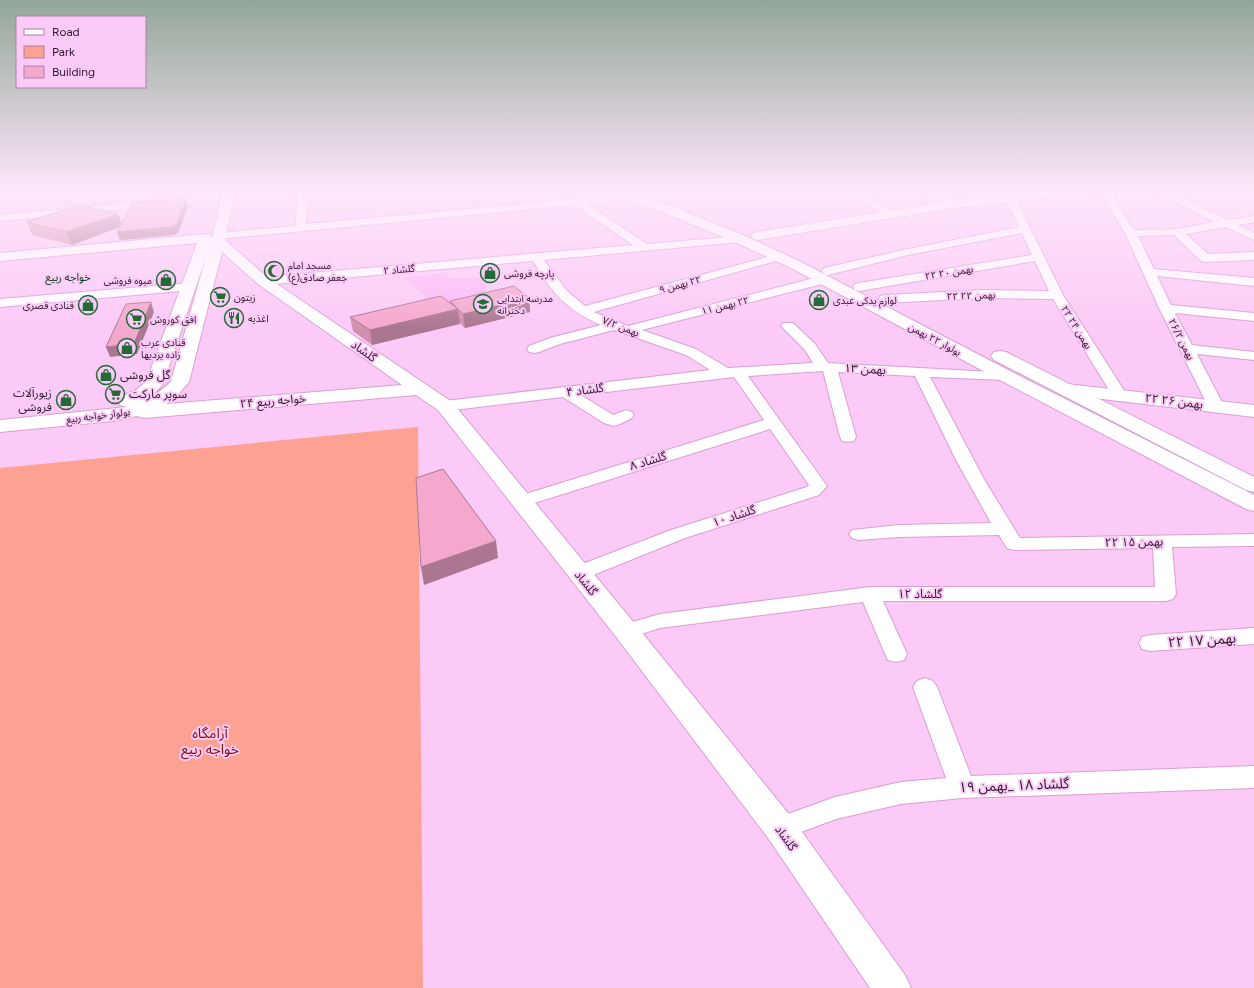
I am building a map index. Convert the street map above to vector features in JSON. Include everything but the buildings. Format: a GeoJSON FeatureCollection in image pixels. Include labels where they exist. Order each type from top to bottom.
{"type":"FeatureCollection","features":[{"type":"Feature","properties":{"kind":"street"},"geometry":{"type":"LineString","coordinates":[[0,258],[232,236]]}},
{"type":"Feature","properties":{"kind":"street"},"geometry":{"type":"LineString","coordinates":[[628,236],[644,247]]}},
{"type":"Feature","properties":{"kind":"street","name":"بولوار ۲۲ بهمن"},"geometry":{"type":"LineString","coordinates":[[733,236],[779,257],[859,287],[885,299],[1254,485]]}},
{"type":"Feature","properties":{"kind":"street","name":"بولوار ۲۲ بهمن"},"geometry":{"type":"LineString","coordinates":[[758,236],[1006,376],[1254,504]]}},
{"type":"Feature","properties":{"kind":"street","name":"٢٢ بهمن ١١"},"geometry":{"type":"LineString","coordinates":[[534,349],[555,341],[622,327],[908,252],[990,236]]}},
{"type":"Feature","properties":{"kind":"street","name":"۲۲ بهمن ۲۴"},"geometry":{"type":"LineString","coordinates":[[1030,236],[1057,295],[1119,394]]}},
{"type":"Feature","properties":{"kind":"street","name":"بهمن ۲۶/۲"},"geometry":{"type":"LineString","coordinates":[[1132,236],[1166,308],[1216,406]]}},
{"type":"Feature","properties":{"kind":"street"},"geometry":{"type":"LineString","coordinates":[[1181,236],[1204,258],[1254,256]]}},
{"type":"Feature","properties":{"kind":"street","name":"گلشاد"},"geometry":{"type":"LineString","coordinates":[[214,238],[263,281],[445,406],[626,631],[780,828],[892,988]]}},
{"type":"Feature","properties":{"kind":"street","name":"بولوار خواجه ربیع"},"geometry":{"type":"LineString","coordinates":[[0,415],[119,404],[148,391],[154,384],[188,287],[214,238]]}},
{"type":"Feature","properties":{"kind":"street","name":"بولوار خواجه ربیع"},"geometry":{"type":"LineString","coordinates":[[0,426],[127,413],[164,398],[171,392],[180,382],[214,238]]}},
{"type":"Feature","properties":{"kind":"street","name":"گلشاد ۲"},"geometry":{"type":"LineString","coordinates":[[263,281],[740,239]]}},
{"type":"Feature","properties":{"kind":"street","name":"بهمن ۷/۲"},"geometry":{"type":"LineString","coordinates":[[536,256],[549,278],[564,295],[582,311],[692,353],[731,373]]}},
{"type":"Feature","properties":{"kind":"street","name":"٢٢ بهمن ۹"},"geometry":{"type":"LineString","coordinates":[[582,311],[779,257]]}},
{"type":"Feature","properties":{"kind":"street","name":"۲۲ بهمن ۲۰"},"geometry":{"type":"LineString","coordinates":[[859,287],[1040,257]]}},
{"type":"Feature","properties":{"kind":"street"},"geometry":{"type":"LineString","coordinates":[[1149,272],[1254,282]]}},
{"type":"Feature","properties":{"kind":"street"},"geometry":{"type":"LineString","coordinates":[[0,303],[188,287]]}},
{"type":"Feature","properties":{"kind":"street","name":"۲۲ بهمن ۲۲"},"geometry":{"type":"LineString","coordinates":[[885,299],[983,294],[1057,295]]}},
{"type":"Feature","properties":{"kind":"street"},"geometry":{"type":"LineString","coordinates":[[1166,308],[1254,317]]}},
{"type":"Feature","properties":{"kind":"street"},"geometry":{"type":"LineString","coordinates":[[788,326],[810,347],[826,367],[848,437]]}},
{"type":"Feature","properties":{"kind":"street"},"geometry":{"type":"LineString","coordinates":[[1187,349],[1254,356]]}},
{"type":"Feature","properties":{"kind":"street","name":"بهمن ۱۳"},"geometry":{"type":"LineString","coordinates":[[731,373],[826,367],[1006,376]]}},
{"type":"Feature","properties":{"kind":"street"},"geometry":{"type":"LineString","coordinates":[[920,372],[1009,536]]}},
{"type":"Feature","properties":{"kind":"street"},"geometry":{"type":"LineString","coordinates":[[731,373],[774,424]]}},
{"type":"Feature","properties":{"kind":"street","name":"گلشاد ۴"},"geometry":{"type":"LineString","coordinates":[[445,406],[731,373]]}},
{"type":"Feature","properties":{"kind":"street","name":"خواجه ربیع ۲۴"},"geometry":{"type":"LineString","coordinates":[[127,413],[419,389]]}},
{"type":"Feature","properties":{"kind":"street","name":"۲۲ بهمن ۲۶"},"geometry":{"type":"LineString","coordinates":[[1066,390],[1119,394],[1254,411]]}},
{"type":"Feature","properties":{"kind":"street"},"geometry":{"type":"LineString","coordinates":[[566,392],[610,420],[614,421],[626,416]]}},
{"type":"Feature","properties":{"kind":"street"},"geometry":{"type":"LineString","coordinates":[[1119,394],[1118,405],[1124,419]]}},
{"type":"Feature","properties":{"kind":"street","name":"گلشاد ۸"},"geometry":{"type":"LineString","coordinates":[[522,501],[769,424],[774,424]]}},
{"type":"Feature","properties":{"kind":"street","name":"گلشاد ۱۰"},"geometry":{"type":"LineString","coordinates":[[579,573],[678,534],[812,491],[818,486],[774,424]]}},
{"type":"Feature","properties":{"kind":"street","name":"۲۲ بهمن ۱۵"},"geometry":{"type":"LineString","coordinates":[[859,534],[899,531],[1162,542],[1254,540]]}},
{"type":"Feature","properties":{"kind":"street","name":"گلشاد ۱۲"},"geometry":{"type":"LineString","coordinates":[[626,631],[660,621],[870,594],[1166,594],[1162,542]]}},
{"type":"Feature","properties":{"kind":"street"},"geometry":{"type":"LineString","coordinates":[[870,594],[896,654]]}},
{"type":"Feature","properties":{"kind":"street","name":"۲۲ بهمن ۱۷"},"geometry":{"type":"LineString","coordinates":[[1150,644],[1254,636]]}},
{"type":"Feature","properties":{"kind":"street"},"geometry":{"type":"LineString","coordinates":[[925,687],[962,787]]}},
{"type":"Feature","properties":{"kind":"street","name":"گلشاد ۱۸ _بهمن ۱۹"},"geometry":{"type":"LineString","coordinates":[[780,828],[835,808],[901,793],[962,787],[1254,777]]}},
{"type":"Feature","properties":{"kind":"shaded area","name":"مدرسه ابتدایی دخترانه"},"geometry":{"type":"Polygon","coordinates":[[[447,273],[448,278],[486,277],[486,297],[530,295],[530,312],[465,328],[403,278],[447,273]]]}},
{"type":"Feature","properties":{"kind":"green space","name":"آرامگاه خواجه ربیع"},"geometry":{"type":"Polygon","coordinates":[[[418,427],[423,988],[0,988],[0,468],[418,427]]]}},
{"type":"Feature","properties":{"kind":"place","name":"مسجد امام جعفر صادق(ع)"},"geometry":{"type":"Point","coordinates":[274,271]}},
{"type":"Feature","properties":{"kind":"place","name":"پارچه فروشی"},"geometry":{"type":"Point","coordinates":[490,273]}},
{"type":"Feature","properties":{"kind":"place","name":"میوه فروشی"},"geometry":{"type":"Point","coordinates":[166,280]}},
{"type":"Feature","properties":{"kind":"place","name":"زیتون"},"geometry":{"type":"Point","coordinates":[220,297]}},
{"type":"Feature","properties":{"kind":"place","name":"لوازم یدکی عبدی"},"geometry":{"type":"Point","coordinates":[819,300]}},
{"type":"Feature","properties":{"kind":"place","name":"مدرسه ابتدایی دخترانه"},"geometry":{"type":"Point","coordinates":[483,304]}},
{"type":"Feature","properties":{"kind":"place","name":"قنادی قصری"},"geometry":{"type":"Point","coordinates":[88,305]}},
{"type":"Feature","properties":{"kind":"place","name":"اغذیه"},"geometry":{"type":"Point","coordinates":[234,318]}},
{"type":"Feature","properties":{"kind":"place","name":"افق کوروش"},"geometry":{"type":"Point","coordinates":[136,319]}},
{"type":"Feature","properties":{"kind":"place","name":"قنادی عرب زاده یزدیها"},"geometry":{"type":"Point","coordinates":[127,348]}},
{"type":"Feature","properties":{"kind":"place","name":"گل فروشی"},"geometry":{"type":"Point","coordinates":[106,375]}},
{"type":"Feature","properties":{"kind":"place","name":"سوپر مارکت"},"geometry":{"type":"Point","coordinates":[115,394]}},
{"type":"Feature","properties":{"kind":"place","name":"زیورآلات فروشی"},"geometry":{"type":"Point","coordinates":[66,400]}},
{"type":"Feature","properties":{"kind":"district","name":"خواجه ربیع"},"geometry":{"type":"Point","coordinates":[68,277]}}]}
